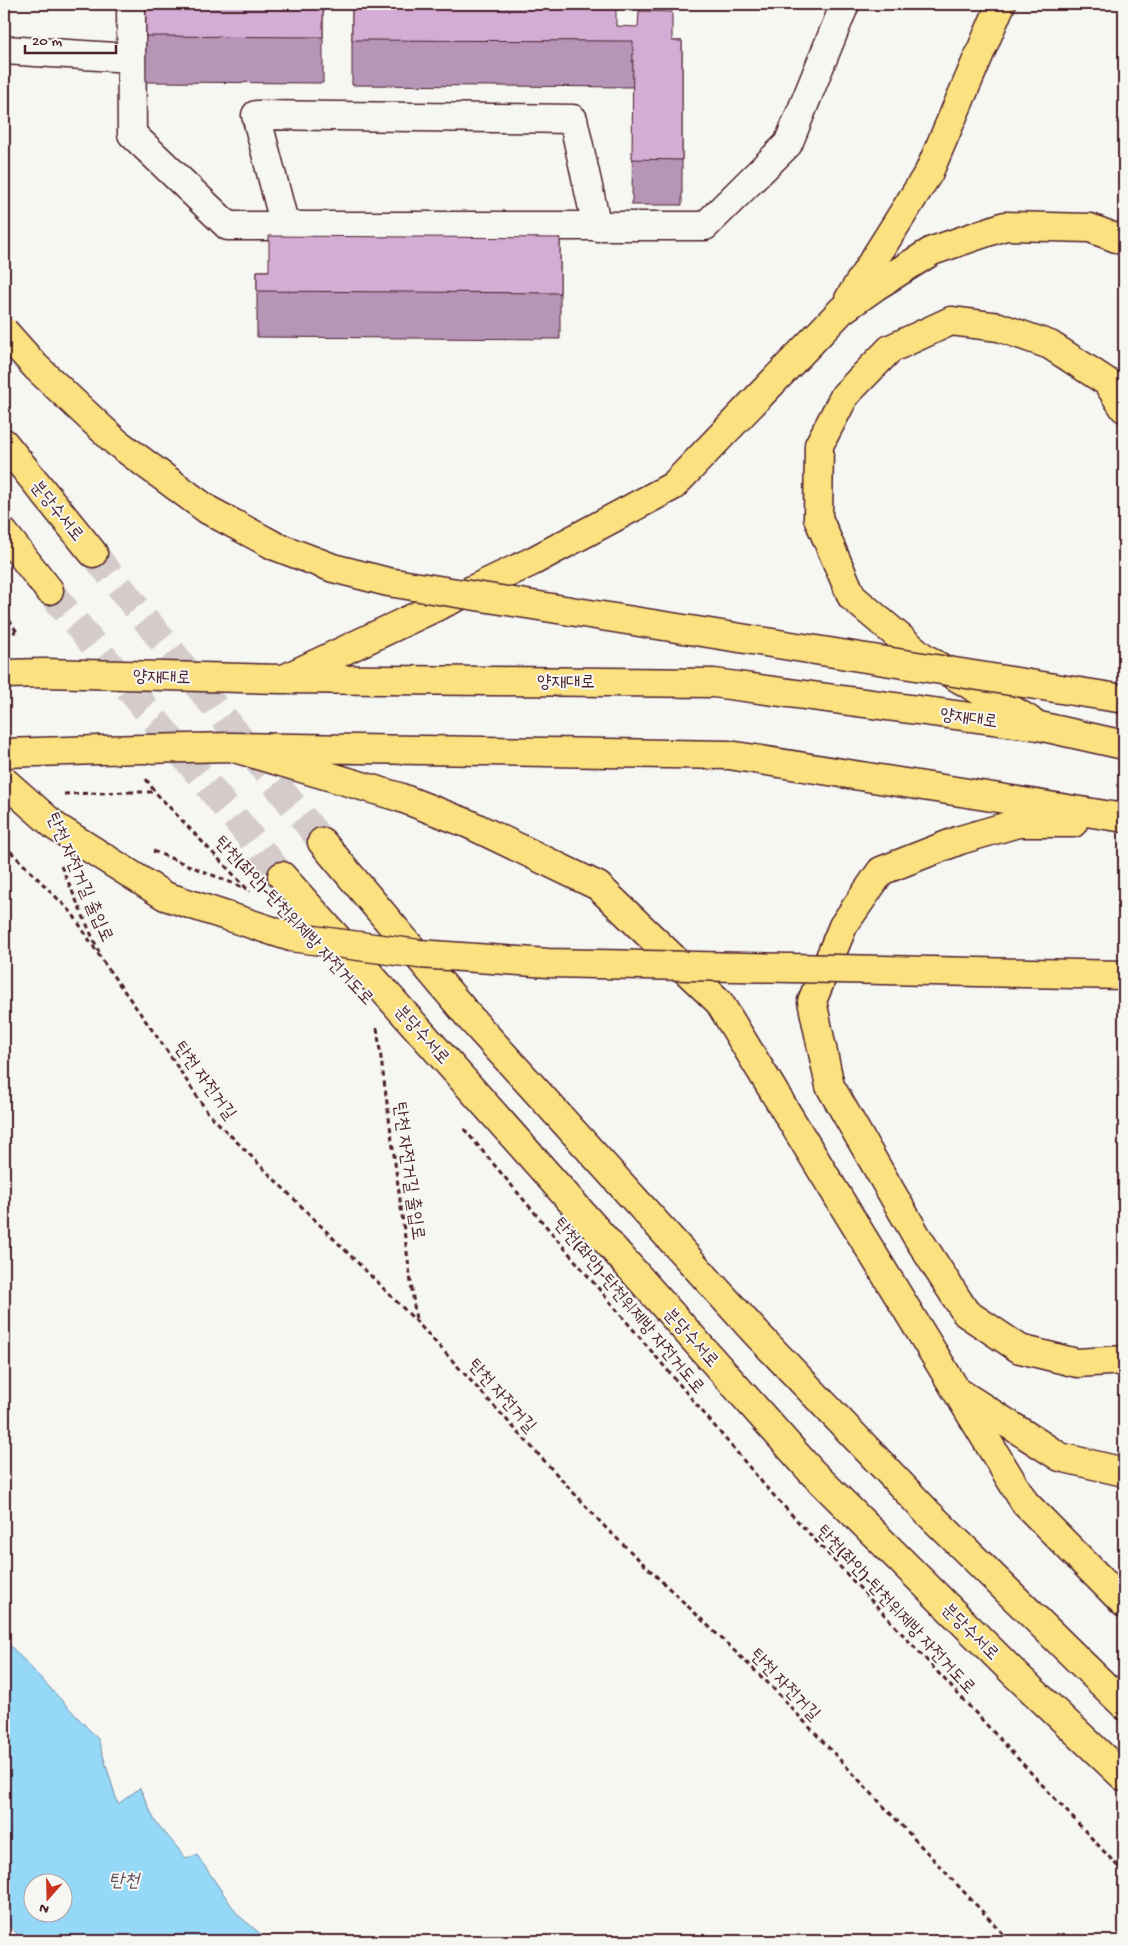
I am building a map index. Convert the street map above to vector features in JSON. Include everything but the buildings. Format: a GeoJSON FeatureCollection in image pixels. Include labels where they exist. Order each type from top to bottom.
{"type":"FeatureCollection","features":[{"type":"Feature","properties":{"kind":"main road"},"geometry":{"type":"LineString","coordinates":[[842,310],[929,172],[1001,4]]}},
{"type":"Feature","properties":{"kind":"main road"},"geometry":{"type":"LineString","coordinates":[[282,679],[533,561],[673,486],[842,310],[932,251],[1004,226],[1090,228],[1124,241]]}},
{"type":"Feature","properties":{"kind":"main road"},"geometry":{"type":"LineString","coordinates":[[1039,726],[923,657],[852,597],[818,518],[819,445],[845,395],[890,349],[951,321],[998,327],[1050,345],[1107,382],[1124,408]]}},
{"type":"Feature","properties":{"kind":"main road"},"geometry":{"type":"LineString","coordinates":[[4,331],[36,367],[116,442],[208,510],[275,546],[333,568],[388,582],[1124,699]]}},
{"type":"Feature","properties":{"kind":"main road","name":"분당수서로"},"geometry":{"type":"LineString","coordinates":[[4,443],[93,553]]}},
{"type":"Feature","properties":{"kind":"main road"},"geometry":{"type":"LineString","coordinates":[[4,533],[49,590]]}},
{"type":"Feature","properties":{"kind":"main road","name":"양재대로"},"geometry":{"type":"LineString","coordinates":[[4,674],[44,673],[282,679],[714,683],[1039,726],[1124,745]]}},
{"type":"Feature","properties":{"kind":"main road"},"geometry":{"type":"LineString","coordinates":[[231,747],[380,790],[469,824],[598,886],[719,1002],[954,1390],[1025,1503],[1124,1603]]}},
{"type":"Feature","properties":{"kind":"main road"},"geometry":{"type":"LineString","coordinates":[[4,753],[231,747],[729,755],[1124,818]]}},
{"type":"Feature","properties":{"kind":"main road"},"geometry":{"type":"LineString","coordinates":[[4,781],[56,827],[165,896],[291,937],[419,954],[548,963],[1124,975]]}},
{"type":"Feature","properties":{"kind":"main road"},"geometry":{"type":"LineString","coordinates":[[1124,822],[1018,823],[960,840],[881,871],[843,926],[812,1001],[830,1086],[916,1235],[966,1312],[1020,1349],[1077,1363],[1124,1360]]}},
{"type":"Feature","properties":{"kind":"main road"},"geometry":{"type":"LineString","coordinates":[[322,842],[471,1018],[755,1332],[927,1512],[1124,1705]]}},
{"type":"Feature","properties":{"kind":"main road","name":"분당수서로"},"geometry":{"type":"LineString","coordinates":[[282,876],[811,1471],[1014,1673],[1124,1778]]}},
{"type":"Feature","properties":{"kind":"main road"},"geometry":{"type":"LineString","coordinates":[[954,1390],[1060,1457],[1124,1472]]}},
{"type":"Feature","properties":{"kind":"street"},"geometry":{"type":"LineString","coordinates":[[131,4],[132,134],[228,226],[705,226],[788,144],[845,4]]}},
{"type":"Feature","properties":{"kind":"street"},"geometry":{"type":"LineString","coordinates":[[4,50],[131,58]]}},
{"type":"Feature","properties":{"kind":"street"},"geometry":{"type":"LineString","coordinates":[[285,226],[256,116],[572,120],[597,226]]}},
{"type":"Feature","properties":{"kind":"path"},"geometry":{"type":"LineString","coordinates":[[4,612],[17,632],[4,632]]}},
{"type":"Feature","properties":{"kind":"path","name":"탄천(좌안)-탄천위제방 자전거도로"},"geometry":{"type":"LineString","coordinates":[[112,749],[255,897]]}},
{"type":"Feature","properties":{"kind":"path"},"geometry":{"type":"LineString","coordinates":[[129,792],[155,792]]}},
{"type":"Feature","properties":{"kind":"path","name":"탄천 자전거길"},"geometry":{"type":"LineString","coordinates":[[4,845],[72,913],[104,963],[164,1045],[208,1112],[416,1321],[606,1528],[768,1683],[1010,1941]]}},
{"type":"Feature","properties":{"kind":"path","name":"탄천 자전거길 출입로"},"geometry":{"type":"LineString","coordinates":[[60,865],[104,963]]}},
{"type":"Feature","properties":{"kind":"path","name":"탄천(좌안)-탄천위제방 자전거도로"},"geometry":{"type":"LineString","coordinates":[[377,1025],[383,1033]]}},
{"type":"Feature","properties":{"kind":"path","name":"탄천 자전거길 출입로"},"geometry":{"type":"LineString","coordinates":[[377,1025],[416,1321]]}},
{"type":"Feature","properties":{"kind":"path","name":"탄천(좌안)-탄천위제방 자전거도로"},"geometry":{"type":"LineString","coordinates":[[460,1124],[766,1487],[1124,1873]]}},
{"type":"Feature","properties":{"kind":"water","name":"탄천"},"geometry":{"type":"Polygon","coordinates":[[[4,1639],[98,1739],[118,1804],[140,1788],[155,1821],[186,1858],[197,1855],[238,1915],[269,1941],[24,1941],[4,1920],[4,1639]]]}},
{"type":"Feature","properties":{"kind":"tunnel"},"geometry":{"type":"LineString","coordinates":[[93,553],[322,842]]}},
{"type":"Feature","properties":{"kind":"tunnel"},"geometry":{"type":"LineString","coordinates":[[49,590],[282,876]]}}]}
